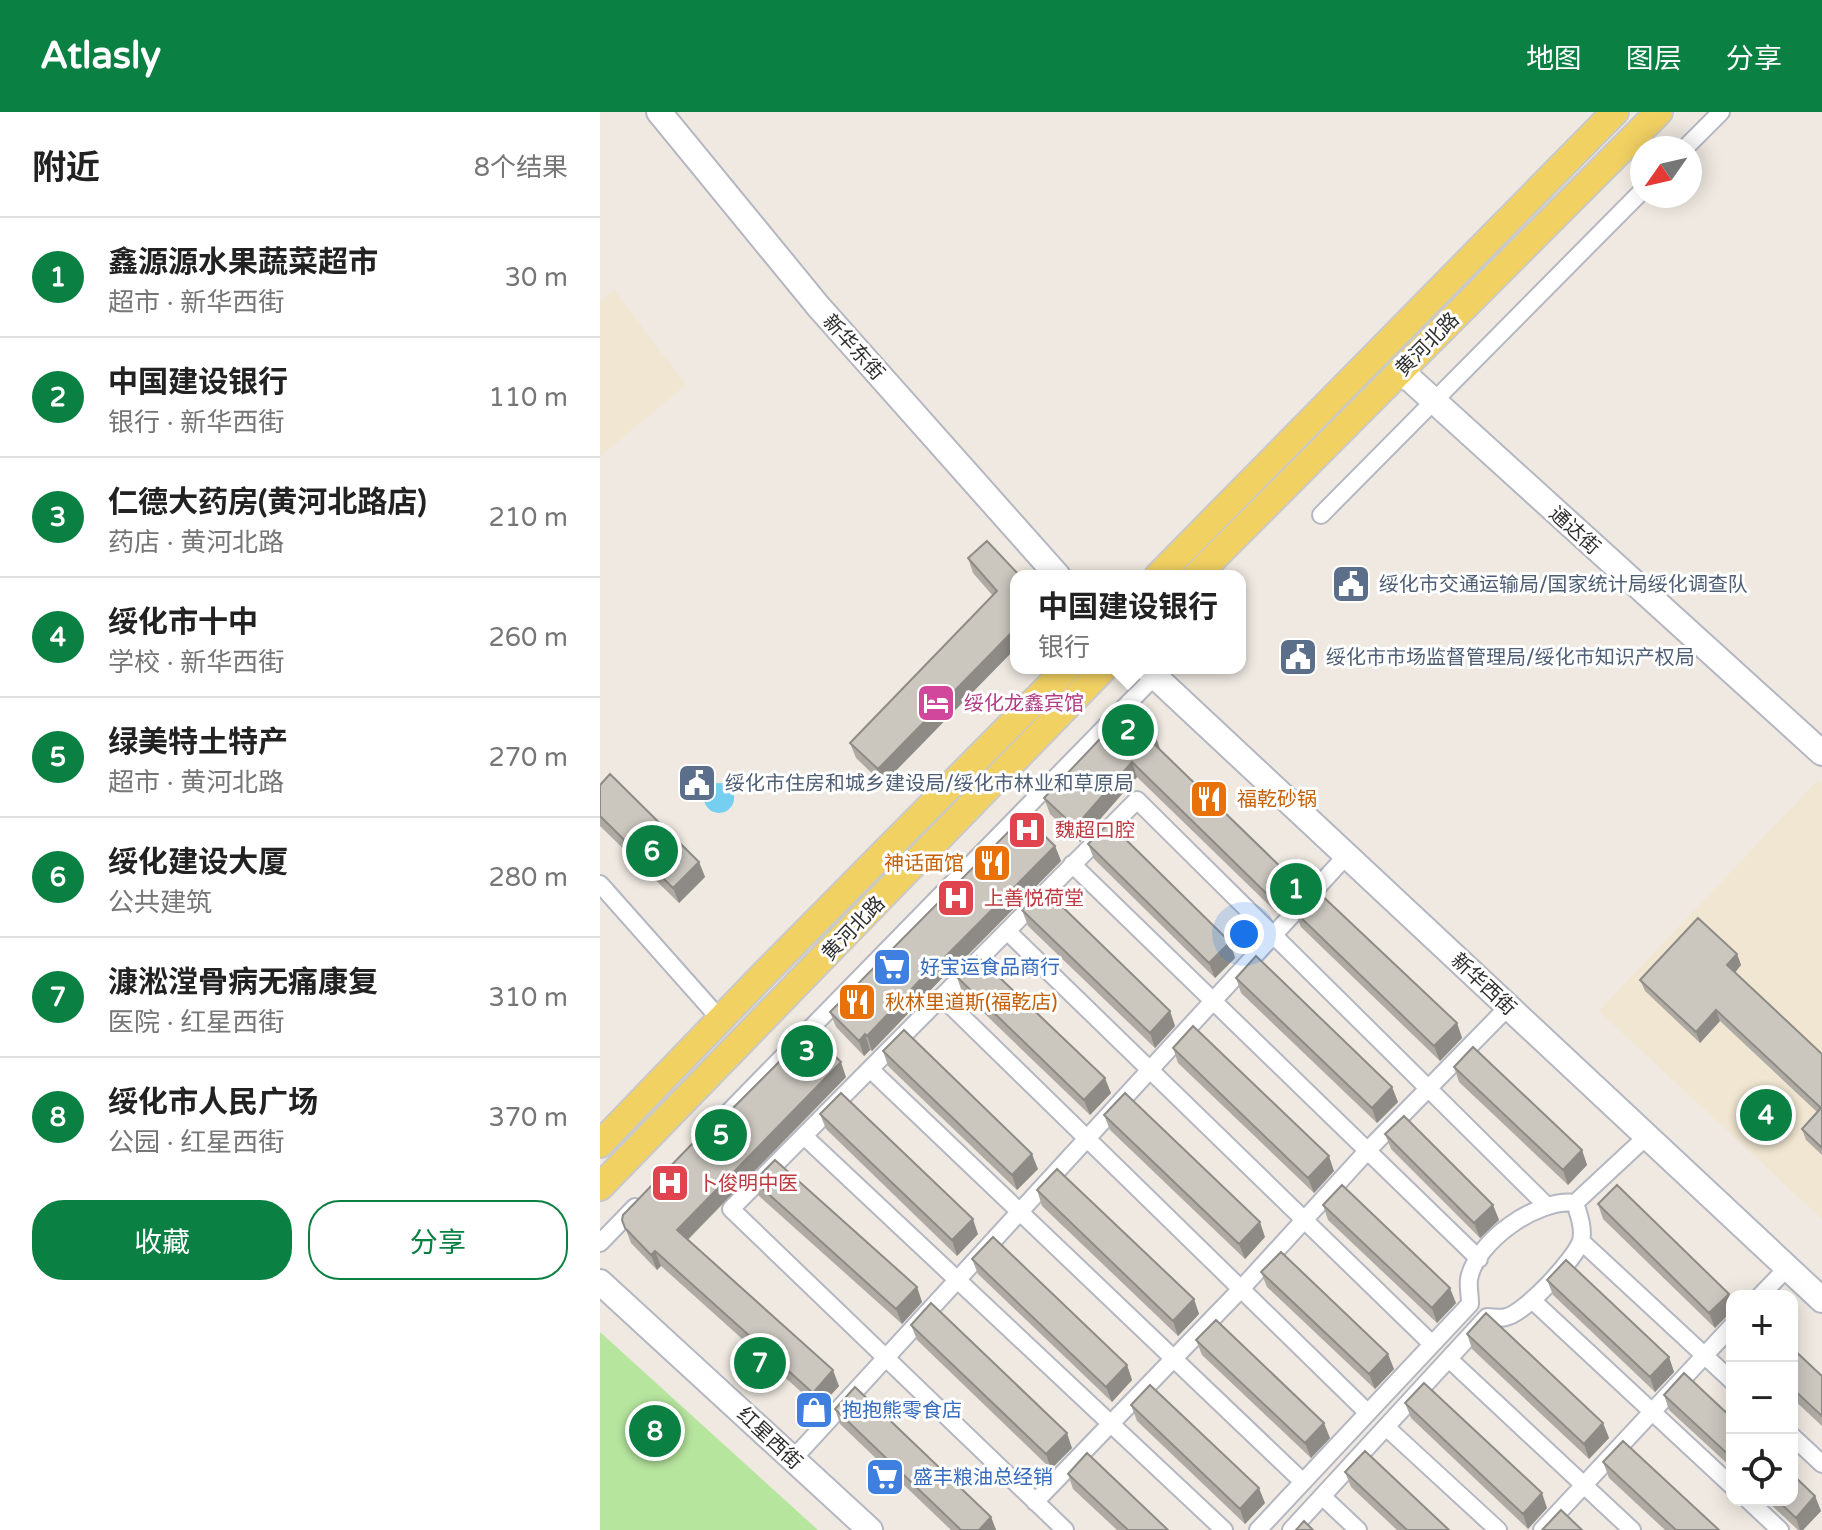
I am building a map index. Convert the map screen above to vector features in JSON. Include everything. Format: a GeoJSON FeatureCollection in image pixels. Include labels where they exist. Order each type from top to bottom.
{"type":"FeatureCollection","features":[{"type":"Feature","properties":{"kind":"main road","name":"新华东街"},"geometry":{"type":"LineString","coordinates":[[659,112],[818,306],[1053,570]]}},
{"type":"Feature","properties":{"kind":"main road","name":"黄河北路"},"geometry":{"type":"LineString","coordinates":[[1164,570],[1615,112]]}},
{"type":"Feature","properties":{"kind":"main road","name":"黄河北路"},"geometry":{"type":"LineString","coordinates":[[1202,570],[1659,112]]}},
{"type":"Feature","properties":{"kind":"main road","name":"通达街"},"geometry":{"type":"LineString","coordinates":[[1400,370],[1822,753]]}},
{"type":"Feature","properties":{"kind":"main road","name":"黄河北路"},"geometry":{"type":"LineString","coordinates":[[600,1144],[1061,674]]}},
{"type":"Feature","properties":{"kind":"main road","name":"黄河北路"},"geometry":{"type":"LineString","coordinates":[[600,1187],[1098,674]]}},
{"type":"Feature","properties":{"kind":"main road","name":"新华西街"},"geometry":{"type":"LineString","coordinates":[[1152,674],[1822,1300]]}},
{"type":"Feature","properties":{"kind":"main road","name":"红星西街"},"geometry":{"type":"LineString","coordinates":[[600,1282],[870,1530]]}},
{"type":"Feature","properties":{"kind":"street"},"geometry":{"type":"LineString","coordinates":[[1697,136],[1721,112]]}},
{"type":"Feature","properties":{"kind":"street"},"geometry":{"type":"LineString","coordinates":[[1321,515],[1630,203]]}},
{"type":"Feature","properties":{"kind":"street"},"geometry":{"type":"LineString","coordinates":[[699,1142],[1148,674]]}},
{"type":"Feature","properties":{"kind":"street"},"geometry":{"type":"LineString","coordinates":[[1065,1530],[731,1209],[1137,800],[1547,1206]]}},
{"type":"Feature","properties":{"kind":"street"},"geometry":{"type":"LineString","coordinates":[[793,1459],[1346,856]]}},
{"type":"Feature","properties":{"kind":"street"},"geometry":{"type":"LineString","coordinates":[[1072,864],[1479,1259]]}},
{"type":"Feature","properties":{"kind":"street"},"geometry":{"type":"LineString","coordinates":[[600,884],[720,1019]]}},
{"type":"Feature","properties":{"kind":"street"},"geometry":{"type":"LineString","coordinates":[[1007,931],[1432,1344]]}},
{"type":"Feature","properties":{"kind":"street"},"geometry":{"type":"LineString","coordinates":[[942,997],[1368,1413]]}},
{"type":"Feature","properties":{"kind":"street"},"geometry":{"type":"LineString","coordinates":[[1035,1502],[1508,1007]]}},
{"type":"Feature","properties":{"kind":"street"},"geometry":{"type":"LineString","coordinates":[[870,1069],[1303,1482]]}},
{"type":"Feature","properties":{"kind":"street"},"geometry":{"type":"LineString","coordinates":[[804,1136],[1224,1530]]}},
{"type":"Feature","properties":{"kind":"street"},"geometry":{"type":"LineString","coordinates":[[1575,1203],[1646,1137]]}},
{"type":"Feature","properties":{"kind":"street"},"geometry":{"type":"LineString","coordinates":[[600,1243],[644,1198]]}},
{"type":"Feature","properties":{"kind":"street"},"geometry":{"type":"LineString","coordinates":[[1258,1530],[1470,1304],[1469,1278],[1490,1241],[1515,1222],[1547,1206],[1562,1201],[1575,1203]]}},
{"type":"Feature","properties":{"kind":"street"},"geometry":{"type":"LineString","coordinates":[[1291,1530],[1487,1317],[1507,1317],[1524,1308],[1565,1266],[1581,1241],[1581,1222],[1575,1203]]}},
{"type":"Feature","properties":{"kind":"street"},"geometry":{"type":"LineString","coordinates":[[1581,1241],[1726,1375]]}},
{"type":"Feature","properties":{"kind":"street"},"geometry":{"type":"LineString","coordinates":[[1766,1290],[1787,1268]]}},
{"type":"Feature","properties":{"kind":"street"},"geometry":{"type":"LineString","coordinates":[[1532,1300],[1726,1480]]}},
{"type":"Feature","properties":{"kind":"street"},"geometry":{"type":"LineString","coordinates":[[1542,1530],[1726,1333]]}},
{"type":"Feature","properties":{"kind":"street"},"geometry":{"type":"LineString","coordinates":[[1449,1359],[1632,1530]]}},
{"type":"Feature","properties":{"kind":"street"},"geometry":{"type":"LineString","coordinates":[[1386,1427],[1498,1530]]}},
{"type":"Feature","properties":{"kind":"street"},"geometry":{"type":"LineString","coordinates":[[1798,1442],[1822,1464]]}},
{"type":"Feature","properties":{"kind":"street"},"geometry":{"type":"LineString","coordinates":[[1322,1496],[1358,1530]]}},
{"type":"Feature","properties":{"kind":"street"},"geometry":{"type":"LineString","coordinates":[[1754,1506],[1780,1530]]}},
{"type":"Feature","properties":{"kind":"shaded area"},"geometry":{"type":"Polygon","coordinates":[[[614,290],[686,385],[600,456],[600,302],[614,290]]]}},
{"type":"Feature","properties":{"kind":"shaded area"},"geometry":{"type":"Polygon","coordinates":[[[1818,780],[1822,783],[1822,1219],[1599,1011],[1818,780]]]}},
{"type":"Feature","properties":{"kind":"green space"},"geometry":{"type":"Polygon","coordinates":[[[600,1332],[818,1530],[600,1530],[600,1332]]]}},
{"type":"Feature","properties":{"kind":"water"},"geometry":{"type":"Polygon","coordinates":[[[719,783],[725,784],[733,792],[733,804],[725,812],[719,813],[713,812],[705,804],[704,798],[705,792],[713,784],[719,783]]]}},
{"type":"Feature","properties":{"kind":"building","name":"绥化龙鑫宾馆"},"geometry":{"type":"Polygon","coordinates":[[[987,541],[1014,570],[1010,570],[1010,634],[878,769],[850,743],[997,591],[968,558],[987,541]]]}},
{"type":"Feature","properties":{"kind":"building"},"geometry":{"type":"Polygon","coordinates":[[[1139,722],[1156,737],[1151,741],[1290,876],[1270,897],[1132,762],[1075,827],[1044,798],[1115,723],[1139,722]]]}},
{"type":"Feature","properties":{"kind":"building"},"geometry":{"type":"Polygon","coordinates":[[[610,774],[699,862],[673,888],[600,816],[600,785],[610,774]]]}},
{"type":"Feature","properties":{"kind":"building"},"geometry":{"type":"Polygon","coordinates":[[[1024,816],[1055,846],[859,1041],[830,1012],[1024,816]]]}},
{"type":"Feature","properties":{"kind":"building"},"geometry":{"type":"Polygon","coordinates":[[[1109,823],[1230,942],[1209,963],[1088,844],[1109,823]]]}},
{"type":"Feature","properties":{"kind":"building"},"geometry":{"type":"Polygon","coordinates":[[[1044,889],[1170,1011],[1150,1033],[1022,910],[1044,889]]]}},
{"type":"Feature","properties":{"kind":"building"},"geometry":{"type":"Polygon","coordinates":[[[1316,890],[1457,1023],[1434,1046],[1295,912],[1316,890]]]}},
{"type":"Feature","properties":{"kind":"building"},"geometry":{"type":"Polygon","coordinates":[[[1698,918],[1737,954],[1727,965],[1822,1054],[1822,1148],[1802,1129],[1821,1108],[1716,1010],[1696,1032],[1640,980],[1698,918]]]}},
{"type":"Feature","properties":{"kind":"building"},"geometry":{"type":"Polygon","coordinates":[[[977,956],[1105,1078],[1084,1100],[957,977],[977,956]]]}},
{"type":"Feature","properties":{"kind":"building"},"geometry":{"type":"Polygon","coordinates":[[[1256,956],[1392,1087],[1372,1108],[1236,978],[1256,956]]]}},
{"type":"Feature","properties":{"kind":"building"},"geometry":{"type":"Polygon","coordinates":[[[1193,1026],[1329,1156],[1308,1178],[1173,1048],[1193,1026]]]}},
{"type":"Feature","properties":{"kind":"building"},"geometry":{"type":"Polygon","coordinates":[[[904,1030],[1032,1154],[1012,1175],[883,1051],[904,1030]]]}},
{"type":"Feature","properties":{"kind":"building"},"geometry":{"type":"Polygon","coordinates":[[[810,1031],[841,1062],[677,1230],[833,1370],[813,1393],[655,1251],[651,1255],[625,1228],[622,1220],[623,1215],[692,1144],[728,1109],[730,1111],[810,1031]]]}},
{"type":"Feature","properties":{"kind":"building"},"geometry":{"type":"Polygon","coordinates":[[[1473,1047],[1582,1150],[1563,1170],[1454,1067],[1473,1047]]]}},
{"type":"Feature","properties":{"kind":"building"},"geometry":{"type":"Polygon","coordinates":[[[841,1093],[973,1219],[952,1240],[820,1114],[841,1093]]]}},
{"type":"Feature","properties":{"kind":"building"},"geometry":{"type":"Polygon","coordinates":[[[1125,1093],[1260,1222],[1239,1244],[1104,1115],[1125,1093]]]}},
{"type":"Feature","properties":{"kind":"building"},"geometry":{"type":"Polygon","coordinates":[[[1404,1116],[1493,1205],[1474,1223],[1385,1134],[1404,1116]]]}},
{"type":"Feature","properties":{"kind":"building"},"geometry":{"type":"Polygon","coordinates":[[[775,1160],[917,1287],[896,1309],[754,1181],[775,1160]]]}},
{"type":"Feature","properties":{"kind":"building"},"geometry":{"type":"Polygon","coordinates":[[[1057,1169],[1194,1299],[1173,1321],[1037,1190],[1057,1169]]]}},
{"type":"Feature","properties":{"kind":"building"},"geometry":{"type":"Polygon","coordinates":[[[1342,1185],[1450,1288],[1432,1308],[1323,1205],[1342,1185]]]}},
{"type":"Feature","properties":{"kind":"building"},"geometry":{"type":"Polygon","coordinates":[[[1617,1185],[1726,1291],[1726,1297],[1709,1313],[1598,1204],[1617,1185]]]}},
{"type":"Feature","properties":{"kind":"building"},"geometry":{"type":"Polygon","coordinates":[[[993,1237],[1127,1365],[1106,1387],[972,1259],[993,1237]]]}},
{"type":"Feature","properties":{"kind":"building"},"geometry":{"type":"Polygon","coordinates":[[[1281,1252],[1388,1354],[1369,1374],[1261,1272],[1281,1252]]]}},
{"type":"Feature","properties":{"kind":"building"},"geometry":{"type":"Polygon","coordinates":[[[1566,1260],[1669,1357],[1650,1377],[1547,1280],[1566,1260]]]}},
{"type":"Feature","properties":{"kind":"building"},"geometry":{"type":"Polygon","coordinates":[[[931,1303],[1067,1433],[1046,1454],[911,1325],[931,1303]]]}},
{"type":"Feature","properties":{"kind":"building"},"geometry":{"type":"Polygon","coordinates":[[[1486,1313],[1603,1423],[1584,1444],[1467,1334],[1486,1313]]]}},
{"type":"Feature","properties":{"kind":"building"},"geometry":{"type":"Polygon","coordinates":[[[1216,1320],[1324,1423],[1305,1443],[1196,1340],[1216,1320]]]}},
{"type":"Feature","properties":{"kind":"building"},"geometry":{"type":"Polygon","coordinates":[[[1798,1354],[1822,1376],[1822,1416],[1798,1394],[1798,1354]]]}},
{"type":"Feature","properties":{"kind":"building"},"geometry":{"type":"Polygon","coordinates":[[[1684,1373],[1726,1412],[1726,1452],[1664,1395],[1684,1373]]]}},
{"type":"Feature","properties":{"kind":"building"},"geometry":{"type":"Polygon","coordinates":[[[1424,1383],[1542,1493],[1523,1514],[1405,1403],[1424,1383]]]}},
{"type":"Feature","properties":{"kind":"building"},"geometry":{"type":"Polygon","coordinates":[[[1150,1385],[1259,1488],[1240,1509],[1131,1405],[1150,1385]]]}},
{"type":"Feature","properties":{"kind":"building"},"geometry":{"type":"Polygon","coordinates":[[[855,1387],[991,1517],[979,1530],[961,1530],[835,1409],[855,1387]]]}},
{"type":"Feature","properties":{"kind":"building"},"geometry":{"type":"Polygon","coordinates":[[[1623,1441],[1719,1530],[1676,1530],[1603,1462],[1623,1441]]]}},
{"type":"Feature","properties":{"kind":"building"},"geometry":{"type":"Polygon","coordinates":[[[1365,1451],[1449,1530],[1407,1530],[1345,1472],[1365,1451]]]}},
{"type":"Feature","properties":{"kind":"building"},"geometry":{"type":"Polygon","coordinates":[[[1087,1453],[1168,1530],[1128,1530],[1068,1474],[1087,1453]]]}},
{"type":"Feature","properties":{"kind":"building"},"geometry":{"type":"Polygon","coordinates":[[[1798,1480],[1815,1496],[1796,1518],[1783,1506],[1798,1506],[1798,1480]]]}},
{"type":"Feature","properties":{"kind":"building"},"geometry":{"type":"Polygon","coordinates":[[[1561,1510],[1582,1530],[1542,1530],[1561,1510]]]}},
{"type":"Feature","properties":{"kind":"building"},"geometry":{"type":"Polygon","coordinates":[[[1304,1521],[1313,1530],[1296,1530],[1304,1521]]]}},
{"type":"Feature","properties":{"kind":"place","name":"绥化市交通运输局/国家统计局绥化调查队"},"geometry":{"type":"Point","coordinates":[1351,584]}},
{"type":"Feature","properties":{"kind":"place","name":"绥化市市场监督管理局/绥化市知识产权局"},"geometry":{"type":"Point","coordinates":[1298,657]}},
{"type":"Feature","properties":{"kind":"place","name":"绥化龙鑫宾馆"},"geometry":{"type":"Point","coordinates":[936,703]}},
{"type":"Feature","properties":{"kind":"place","name":"中国建设银行"},"geometry":{"type":"Point","coordinates":[1128,730]}},
{"type":"Feature","properties":{"kind":"place","name":"绥化市住房和城乡建设局/绥化市林业和草原局"},"geometry":{"type":"Point","coordinates":[697,783]}},
{"type":"Feature","properties":{"kind":"place","name":"福乾砂锅"},"geometry":{"type":"Point","coordinates":[1209,799]}},
{"type":"Feature","properties":{"kind":"place","name":"魏超口腔"},"geometry":{"type":"Point","coordinates":[1027,830]}},
{"type":"Feature","properties":{"kind":"place","name":"绥化建设大厦"},"geometry":{"type":"Point","coordinates":[652,851]}},
{"type":"Feature","properties":{"kind":"place","name":"神话面馆"},"geometry":{"type":"Point","coordinates":[992,863]}},
{"type":"Feature","properties":{"kind":"place","name":"鑫源源水果蔬菜超市"},"geometry":{"type":"Point","coordinates":[1296,889]}},
{"type":"Feature","properties":{"kind":"place","name":"上善悦荷堂"},"geometry":{"type":"Point","coordinates":[956,898]}},
{"type":"Feature","properties":{"kind":"place","name":"好宝运食品商行"},"geometry":{"type":"Point","coordinates":[892,967]}},
{"type":"Feature","properties":{"kind":"place","name":"秋林里道斯(福乾店)"},"geometry":{"type":"Point","coordinates":[857,1002]}},
{"type":"Feature","properties":{"kind":"place","name":"仁德大药房(黄河北路店)"},"geometry":{"type":"Point","coordinates":[807,1051]}},
{"type":"Feature","properties":{"kind":"place","name":"绥化市十中"},"geometry":{"type":"Point","coordinates":[1766,1115]}},
{"type":"Feature","properties":{"kind":"place","name":"绿美特土特产"},"geometry":{"type":"Point","coordinates":[721,1135]}},
{"type":"Feature","properties":{"kind":"place","name":"卜俊明中医"},"geometry":{"type":"Point","coordinates":[670,1183]}},
{"type":"Feature","properties":{"kind":"place","name":"漮淞漟骨病无痛康复"},"geometry":{"type":"Point","coordinates":[760,1363]}},
{"type":"Feature","properties":{"kind":"place","name":"抱抱熊零食店"},"geometry":{"type":"Point","coordinates":[814,1410]}},
{"type":"Feature","properties":{"kind":"place","name":"绥化市人民广场"},"geometry":{"type":"Point","coordinates":[655,1431]}},
{"type":"Feature","properties":{"kind":"place","name":"盛丰粮油总经销"},"geometry":{"type":"Point","coordinates":[885,1477]}}]}
